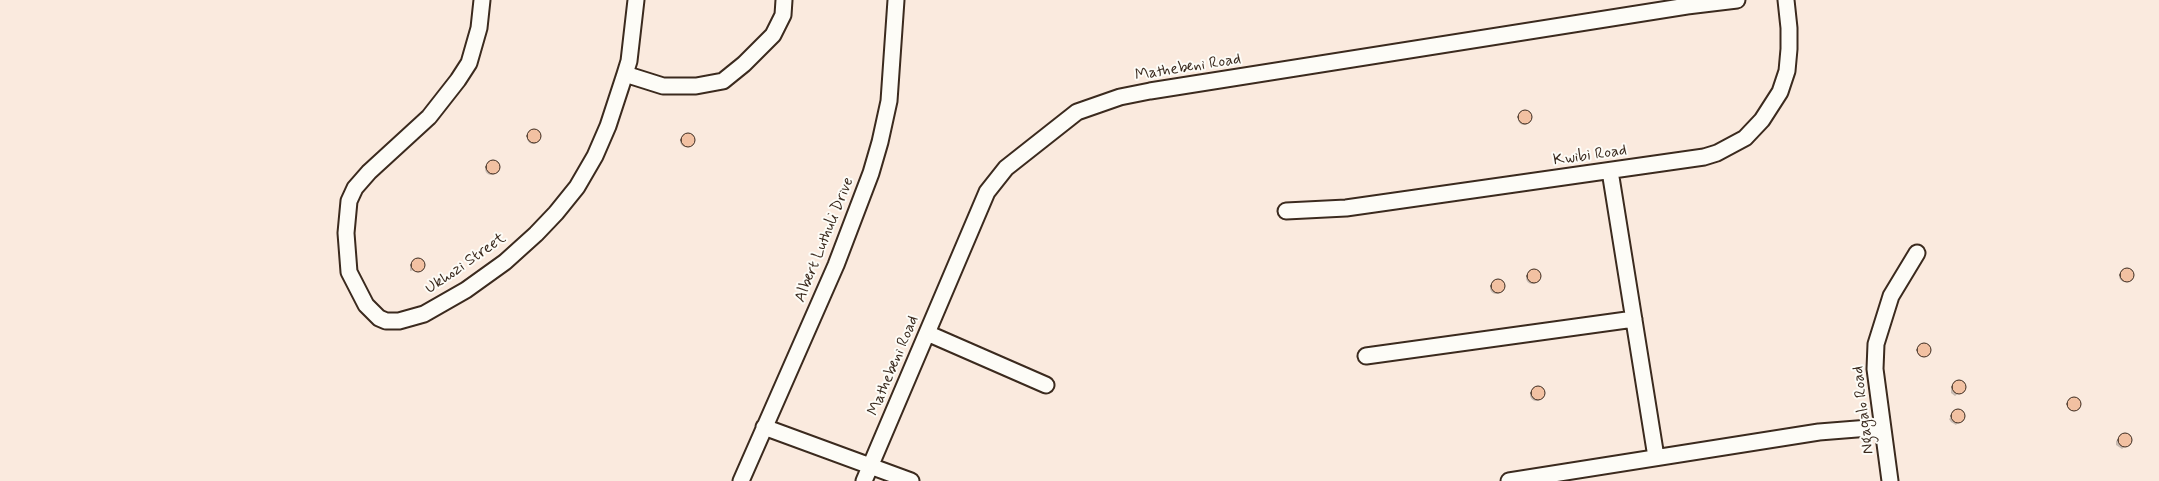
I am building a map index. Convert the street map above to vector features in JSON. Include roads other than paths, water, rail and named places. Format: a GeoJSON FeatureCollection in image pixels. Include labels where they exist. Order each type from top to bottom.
{"type":"FeatureCollection","features":[{"type":"Feature","properties":{"kind":"street","name":"Ukhozi Street"},"geometry":{"type":"LineString","coordinates":[[482,0],[479,28],[469,63],[458,80],[429,117],[369,172],[355,188],[349,201],[346,247],[349,272],[366,305],[379,318],[386,321],[399,321],[429,312],[466,290],[505,262],[556,213],[586,173],[608,126],[630,53],[636,0]]}},
{"type":"Feature","properties":{"kind":"street"},"geometry":{"type":"LineString","coordinates":[[625,74],[663,86],[696,86],[723,81],[774,35],[784,15],[784,0]]}},
{"type":"Feature","properties":{"kind":"street","name":"Albert Luthuli Drive"},"geometry":{"type":"LineString","coordinates":[[741,481],[836,265],[871,173],[889,100],[896,0]]}},
{"type":"Feature","properties":{"kind":"street","name":"Mathebeni Road"},"geometry":{"type":"LineString","coordinates":[[864,481],[987,192],[1006,168],[1076,112],[1120,97],[1687,3],[1737,0]]}},
{"type":"Feature","properties":{"kind":"street","name":"Kwibi Road"},"geometry":{"type":"LineString","coordinates":[[1286,211],[1346,208],[1610,171],[1704,157],[1728,148],[1745,138],[1769,110],[1784,82],[1788,71],[1789,48],[1786,0]]}},
{"type":"Feature","properties":{"kind":"street"},"geometry":{"type":"LineString","coordinates":[[1610,171],[1656,457]]}},
{"type":"Feature","properties":{"kind":"street","name":"Ngagalo Road"},"geometry":{"type":"LineString","coordinates":[[1890,481],[1875,368],[1876,344],[1891,296],[1917,253]]}},
{"type":"Feature","properties":{"kind":"street"},"geometry":{"type":"LineString","coordinates":[[1366,356],[1634,319]]}},
{"type":"Feature","properties":{"kind":"street"},"geometry":{"type":"LineString","coordinates":[[927,332],[1046,385]]}},
{"type":"Feature","properties":{"kind":"street"},"geometry":{"type":"LineString","coordinates":[[764,427],[911,481]]}},
{"type":"Feature","properties":{"kind":"street"},"geometry":{"type":"LineString","coordinates":[[1514,481],[1819,432],[1882,428]]}}]}
